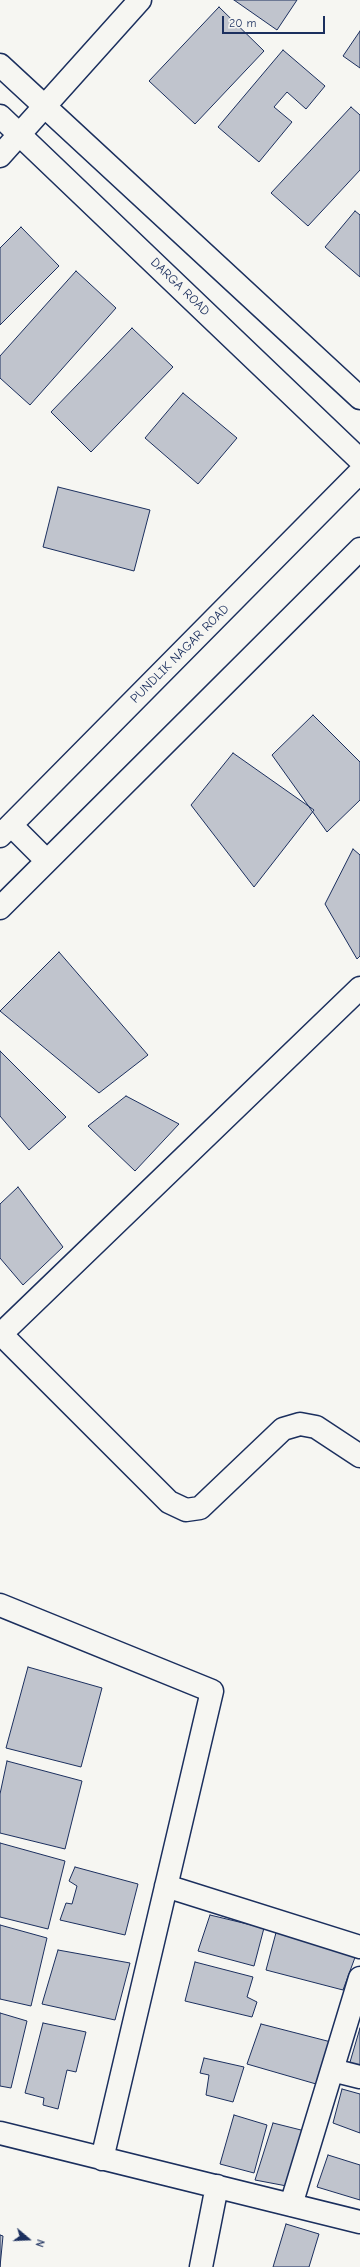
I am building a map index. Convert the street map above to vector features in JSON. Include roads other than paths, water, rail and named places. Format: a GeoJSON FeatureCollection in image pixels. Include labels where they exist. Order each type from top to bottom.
{"type":"FeatureCollection","features":[{"type":"Feature","properties":{"kind":"street"},"geometry":{"type":"LineString","coordinates":[[0,156],[140,0]]}},
{"type":"Feature","properties":{"kind":"street"},"geometry":{"type":"LineString","coordinates":[[0,65],[360,398]]}},
{"type":"Feature","properties":{"kind":"street","name":"DARGA ROAD"},"geometry":{"type":"LineString","coordinates":[[0,116],[360,460]]}},
{"type":"Feature","properties":{"kind":"street","name":"PUNDLIK NAGAR ROAD"},"geometry":{"type":"LineString","coordinates":[[5,831],[360,472]]}},
{"type":"Feature","properties":{"kind":"street"},"geometry":{"type":"LineString","coordinates":[[0,908],[360,549]]}},
{"type":"Feature","properties":{"kind":"street"},"geometry":{"type":"LineString","coordinates":[[5,831],[47,861]]}},
{"type":"Feature","properties":{"kind":"street"},"geometry":{"type":"LineString","coordinates":[[360,988],[0,1334],[169,1502],[186,1510],[200,1508],[283,1429],[300,1424],[316,1427],[360,1456]]}},
{"type":"Feature","properties":{"kind":"street"},"geometry":{"type":"LineString","coordinates":[[0,1606],[212,1691],[102,2159]]}},
{"type":"Feature","properties":{"kind":"street"},"geometry":{"type":"LineString","coordinates":[[166,1886],[360,1947]]}},
{"type":"Feature","properties":{"kind":"street"},"geometry":{"type":"LineString","coordinates":[[291,2205],[360,1978]]}},
{"type":"Feature","properties":{"kind":"street"},"geometry":{"type":"LineString","coordinates":[[332,2070],[360,2077]]}},
{"type":"Feature","properties":{"kind":"street"},"geometry":{"type":"LineString","coordinates":[[0,2133],[360,2222]]}},
{"type":"Feature","properties":{"kind":"street"},"geometry":{"type":"LineString","coordinates":[[201,2267],[217,2186]]}}]}
